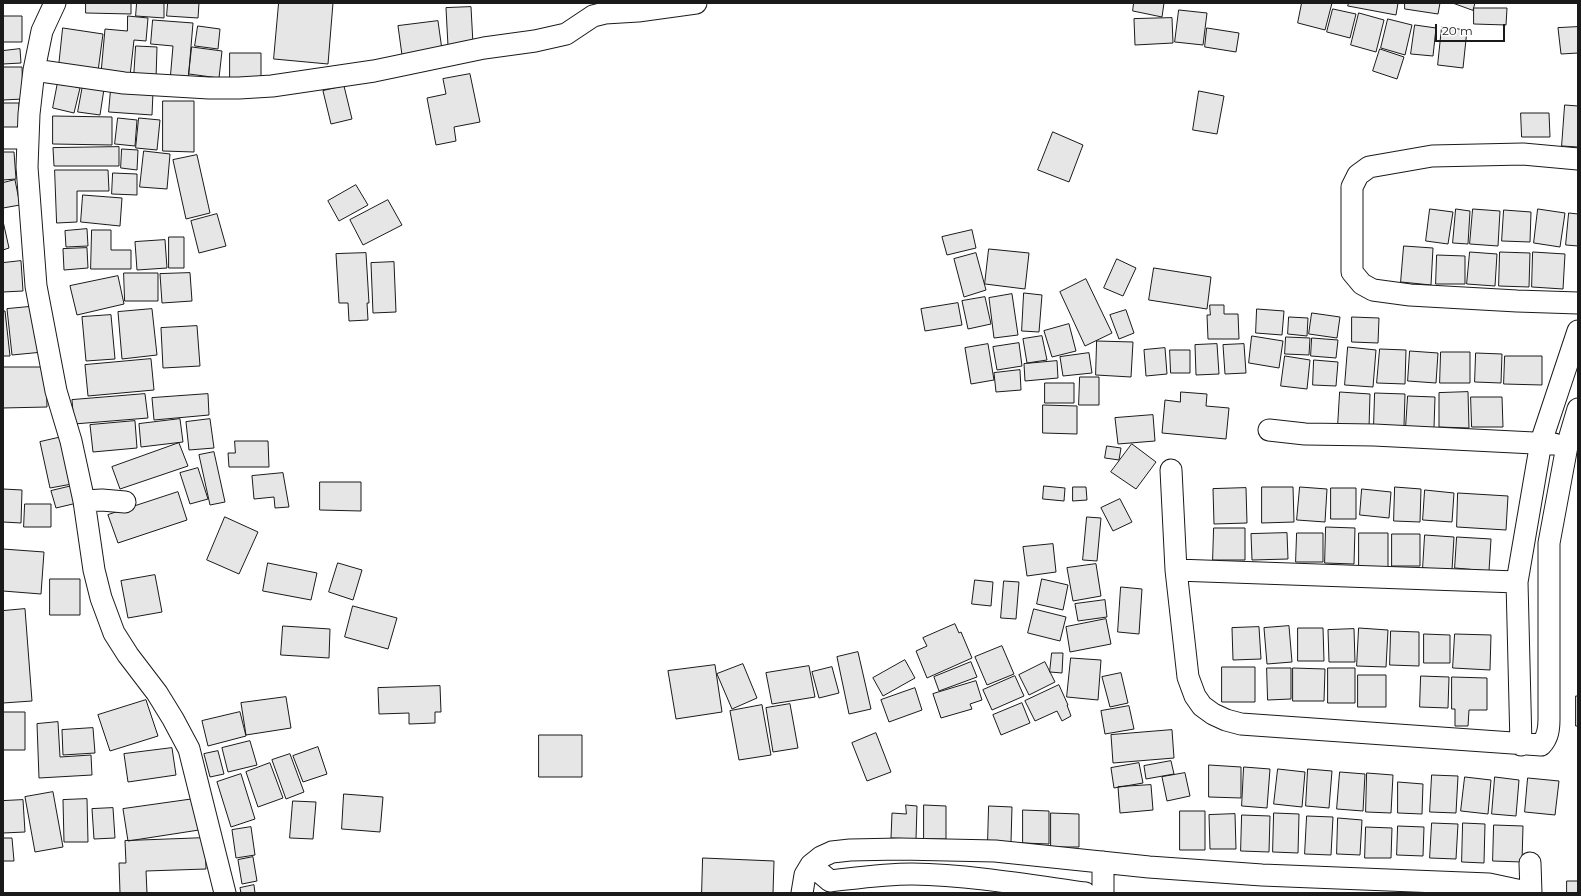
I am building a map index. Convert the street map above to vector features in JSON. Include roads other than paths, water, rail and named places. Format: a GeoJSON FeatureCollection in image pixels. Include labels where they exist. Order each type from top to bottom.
{"type":"FeatureCollection","features":[{"type":"Feature","properties":{"kind":"street"},"geometry":{"type":"LineString","coordinates":[[55,3],[42,31],[34,70],[27,167],[36,286],[56,391],[71,441],[84,501],[94,570],[101,598],[114,632],[128,655],[157,693],[189,749],[225,893]]}},
{"type":"Feature","properties":{"kind":"street"},"geometry":{"type":"LineString","coordinates":[[34,70],[124,83],[209,88],[272,86],[374,71],[484,48],[535,41],[566,34],[593,16],[605,13],[638,11],[696,3]]}},
{"type":"Feature","properties":{"kind":"street"},"geometry":{"type":"LineString","coordinates":[[3,138],[28,138]]}},
{"type":"Feature","properties":{"kind":"street"},"geometry":{"type":"LineString","coordinates":[[1578,159],[1523,154],[1432,156],[1369,167],[1358,175],[1352,187],[1352,272],[1362,284],[1373,290],[1410,295],[1517,301],[1578,302]]}},
{"type":"Feature","properties":{"kind":"street"},"geometry":{"type":"LineString","coordinates":[[1521,744],[1518,582],[1541,442],[1578,330]]}},
{"type":"Feature","properties":{"kind":"street"},"geometry":{"type":"LineString","coordinates":[[1171,470],[1176,570],[1188,677],[1194,696],[1202,706],[1212,714],[1241,724],[1541,745],[1548,732],[1550,701],[1549,543],[1567,446],[1578,409]]}},
{"type":"Feature","properties":{"kind":"street"},"geometry":{"type":"LineString","coordinates":[[1269,430],[1305,434],[1541,442],[1567,446]]}},
{"type":"Feature","properties":{"kind":"street"},"geometry":{"type":"LineString","coordinates":[[84,501],[102,500],[125,502]]}},
{"type":"Feature","properties":{"kind":"street"},"geometry":{"type":"LineString","coordinates":[[1176,570],[1518,582]]}},
{"type":"Feature","properties":{"kind":"street"},"geometry":{"type":"LineString","coordinates":[[802,893],[805,875],[811,865],[820,857],[832,852],[850,850],[995,851],[1149,867],[1262,875],[1489,884],[1531,893],[1530,863]]}},
{"type":"Feature","properties":{"kind":"street"},"geometry":{"type":"LineString","coordinates":[[966,885],[969,850]]}},
{"type":"Feature","properties":{"kind":"street"},"geometry":{"type":"LineString","coordinates":[[1103,862],[1103,893]]}},
{"type":"Feature","properties":{"kind":"street"},"geometry":{"type":"LineString","coordinates":[[811,865],[829,887],[874,876],[912,874],[966,885],[1085,893]]}}]}
